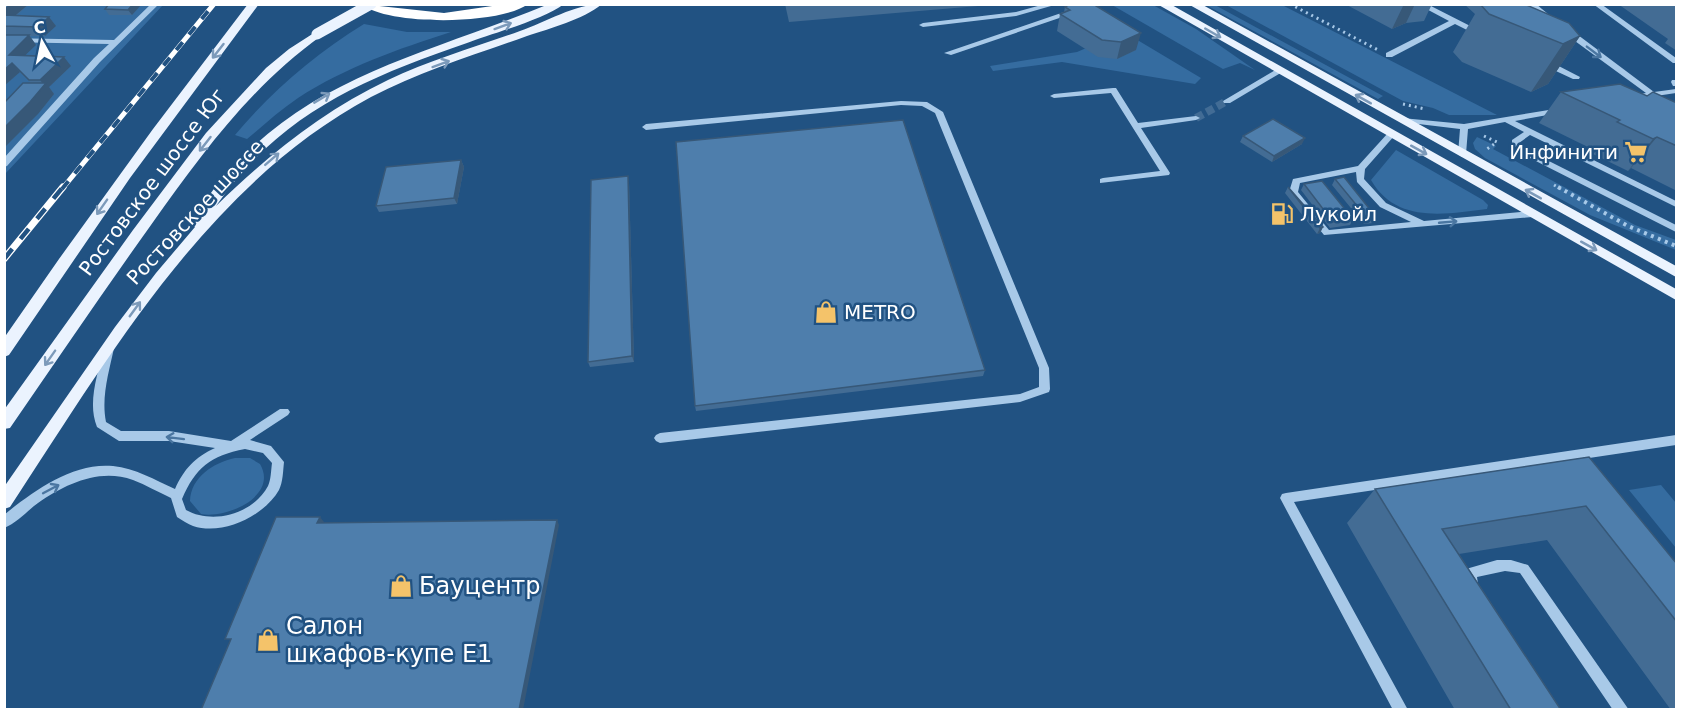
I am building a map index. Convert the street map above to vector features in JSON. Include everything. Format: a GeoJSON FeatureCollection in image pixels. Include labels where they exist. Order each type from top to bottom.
{"type":"FeatureCollection","features":[{"type":"Feature","properties":{"kind":"highway"},"geometry":{"type":"LineString","coordinates":[[369,4],[393,13],[437,17],[492,12],[522,4]]}},
{"type":"Feature","properties":{"kind":"main road"},"geometry":{"type":"LineString","coordinates":[[4,351],[58,268],[135,161],[254,4]]}},
{"type":"Feature","properties":{"kind":"main road","name":"Ростовское шоссе Юг"},"geometry":{"type":"LineString","coordinates":[[4,423],[139,232],[241,98],[280,60],[317,34],[369,4]]}},
{"type":"Feature","properties":{"kind":"main road"},"geometry":{"type":"LineString","coordinates":[[158,276],[241,163],[286,122],[311,105],[363,77],[406,59],[559,4]]}},
{"type":"Feature","properties":{"kind":"main road","name":"Ростовское шоссе"},"geometry":{"type":"LineString","coordinates":[[4,502],[158,276],[259,170],[313,127],[367,95],[405,78],[597,4]]}},
{"type":"Feature","properties":{"kind":"main road"},"geometry":{"type":"LineString","coordinates":[[1162,4],[1677,295]]}},
{"type":"Feature","properties":{"kind":"main road"},"geometry":{"type":"LineString","coordinates":[[1193,4],[1677,272]]}},
{"type":"Feature","properties":{"kind":"street"},"geometry":{"type":"LineString","coordinates":[[4,164],[97,60],[156,4]]}},
{"type":"Feature","properties":{"kind":"street"},"geometry":{"type":"LineString","coordinates":[[923,25],[1016,14],[1055,4]]}},
{"type":"Feature","properties":{"kind":"street"},"geometry":{"type":"LineString","coordinates":[[1420,4],[1484,35]]}},
{"type":"Feature","properties":{"kind":"street"},"geometry":{"type":"LineString","coordinates":[[1531,4],[1653,95]]}},
{"type":"Feature","properties":{"kind":"street"},"geometry":{"type":"LineString","coordinates":[[1596,4],[1677,61]]}},
{"type":"Feature","properties":{"kind":"street"},"geometry":{"type":"LineString","coordinates":[[948,53],[1081,9]]}},
{"type":"Feature","properties":{"kind":"street"},"geometry":{"type":"LineString","coordinates":[[1389,55],[1454,21]]}},
{"type":"Feature","properties":{"kind":"street"},"geometry":{"type":"LineString","coordinates":[[6,42],[117,42]]}},
{"type":"Feature","properties":{"kind":"street"},"geometry":{"type":"LineString","coordinates":[[1535,58],[1576,77]]}},
{"type":"Feature","properties":{"kind":"street"},"geometry":{"type":"LineString","coordinates":[[1227,101],[1280,71]]}},
{"type":"Feature","properties":{"kind":"street"},"geometry":{"type":"LineString","coordinates":[[1618,100],[1653,95],[1676,86]]}},
{"type":"Feature","properties":{"kind":"street"},"geometry":{"type":"LineString","coordinates":[[1054,96],[1113,90],[1166,173],[1104,181]]}},
{"type":"Feature","properties":{"kind":"street"},"geometry":{"type":"LineString","coordinates":[[646,127],[901,103],[924,104],[939,112],[1044,368],[1045,378],[1045,389],[1020,398],[660,438]]}},
{"type":"Feature","properties":{"kind":"street"},"geometry":{"type":"LineString","coordinates":[[1402,120],[1464,127],[1573,108]]}},
{"type":"Feature","properties":{"kind":"street"},"geometry":{"type":"LineString","coordinates":[[1136,126],[1196,118]]}},
{"type":"Feature","properties":{"kind":"street"},"geometry":{"type":"LineString","coordinates":[[1505,119],[1677,204]]}},
{"type":"Feature","properties":{"kind":"street"},"geometry":{"type":"LineString","coordinates":[[1462,154],[1464,127]]}},
{"type":"Feature","properties":{"kind":"street"},"geometry":{"type":"LineString","coordinates":[[1530,131],[1515,142],[1515,147],[1677,229]]}},
{"type":"Feature","properties":{"kind":"street"},"geometry":{"type":"LineString","coordinates":[[1391,135],[1361,168],[1296,181],[1293,192],[1327,233],[1532,214]]}},
{"type":"Feature","properties":{"kind":"street"},"geometry":{"type":"LineString","coordinates":[[1361,168],[1360,180],[1383,205],[1424,224]]}},
{"type":"Feature","properties":{"kind":"street"},"geometry":{"type":"LineString","coordinates":[[1318,177],[1325,186]]}},
{"type":"Feature","properties":{"kind":"street"},"geometry":{"type":"LineString","coordinates":[[1354,221],[1361,230]]}},
{"type":"Feature","properties":{"kind":"street"},"geometry":{"type":"LineString","coordinates":[[111,342],[100,388],[98,410],[101,424],[119,436],[169,436],[233,446],[257,445],[274,454],[278,462],[277,482],[260,504],[232,520],[203,525],[182,515],[177,506],[177,496],[190,471],[202,460],[233,446],[284,412]]}},
{"type":"Feature","properties":{"kind":"street"},"geometry":{"type":"LineString","coordinates":[[1401,710],[1286,498],[1571,461],[1677,440]]}},
{"type":"Feature","properties":{"kind":"street"},"geometry":{"type":"LineString","coordinates":[[4,523],[34,497],[59,484],[90,473],[112,470],[130,474],[177,496]]}},
{"type":"Feature","properties":{"kind":"street"},"geometry":{"type":"LineString","coordinates":[[1478,593],[1469,578],[1470,573],[1509,565],[1516,565],[1524,570],[1622,710]]}},
{"type":"Feature","properties":{"kind":"path"},"geometry":{"type":"LineString","coordinates":[[1290,4],[1389,55]]}},
{"type":"Feature","properties":{"kind":"path"},"geometry":{"type":"LineString","coordinates":[[1497,142],[1504,137]]}},
{"type":"Feature","properties":{"kind":"shaded area"},"geometry":{"type":"Polygon","coordinates":[[[5,5],[163,5],[5,174],[5,5]]]}},
{"type":"Feature","properties":{"kind":"shaded area"},"geometry":{"type":"Polygon","coordinates":[[[1112,5],[1153,5],[1196,29],[1255,70],[1240,63],[1223,69],[1112,5]]]}},
{"type":"Feature","properties":{"kind":"shaded area"},"geometry":{"type":"Polygon","coordinates":[[[1206,5],[1215,5],[1383,96],[1378,99],[1206,5]]]}},
{"type":"Feature","properties":{"kind":"shaded area"},"geometry":{"type":"Polygon","coordinates":[[[1226,5],[1282,5],[1497,115],[1449,115],[1433,108],[1403,101],[1226,5]]]}},
{"type":"Feature","properties":{"kind":"shaded area"},"geometry":{"type":"Polygon","coordinates":[[[364,24],[407,32],[451,32],[392,52],[335,77],[298,98],[247,139],[235,135],[295,74],[364,24]]]}},
{"type":"Feature","properties":{"kind":"shaded area"},"geometry":{"type":"Polygon","coordinates":[[[1124,32],[1201,78],[1195,84],[1062,62],[993,71],[990,66],[1077,52],[1124,32]]]}},
{"type":"Feature","properties":{"kind":"shaded area"},"geometry":{"type":"Polygon","coordinates":[[[1477,137],[1496,146],[1493,149],[1635,225],[1676,240],[1676,250],[1590,215],[1485,158],[1475,149],[1473,143],[1477,137]]]}},
{"type":"Feature","properties":{"kind":"shaded area"},"geometry":{"type":"Polygon","coordinates":[[[1396,150],[1483,200],[1488,205],[1487,209],[1439,214],[1408,210],[1394,204],[1381,194],[1371,180],[1396,150]]]}},
{"type":"Feature","properties":{"kind":"shaded area"},"geometry":{"type":"Polygon","coordinates":[[[235,458],[250,458],[260,464],[264,476],[262,486],[256,496],[247,503],[223,513],[201,514],[190,501],[194,485],[211,467],[235,458]]]}},
{"type":"Feature","properties":{"kind":"shaded area"},"geometry":{"type":"Polygon","coordinates":[[[1661,485],[1676,503],[1676,548],[1629,490],[1661,485]]]}},
{"type":"Feature","properties":{"kind":"building"},"geometry":{"type":"Polygon","coordinates":[[[109,4],[133,4],[128,10],[105,9],[109,4]]]}},
{"type":"Feature","properties":{"kind":"building"},"geometry":{"type":"Polygon","coordinates":[[[1070,4],[1093,4],[1141,33],[1121,42],[1102,40],[1060,14],[1070,10],[1065,7],[1070,4]]]}},
{"type":"Feature","properties":{"kind":"building"},"geometry":{"type":"Polygon","coordinates":[[[1480,4],[1524,4],[1569,23],[1580,36],[1563,44],[1489,14],[1480,4]]]}},
{"type":"Feature","properties":{"kind":"building"},"geometry":{"type":"Polygon","coordinates":[[[4,15],[49,17],[38,27],[4,26],[4,15]]]}},
{"type":"Feature","properties":{"kind":"building"},"geometry":{"type":"Polygon","coordinates":[[[4,35],[29,35],[9,55],[64,57],[40,80],[29,80],[12,63],[4,70],[4,35]]]}},
{"type":"Feature","properties":{"kind":"building"},"geometry":{"type":"Polygon","coordinates":[[[23,83],[46,83],[4,128],[4,103],[23,83]]]}},
{"type":"Feature","properties":{"kind":"building"},"geometry":{"type":"Polygon","coordinates":[[[1620,84],[1647,96],[1653,92],[1677,103],[1677,146],[1657,137],[1653,139],[1617,122],[1620,120],[1561,92],[1620,84]]]}},
{"type":"Feature","properties":{"kind":"building"},"geometry":{"type":"Polygon","coordinates":[[[1273,119],[1305,138],[1274,156],[1243,136],[1273,119]]]}},
{"type":"Feature","properties":{"kind":"building","name":"METRO"},"geometry":{"type":"Polygon","coordinates":[[[903,120],[985,370],[695,406],[676,142],[903,120]]]}},
{"type":"Feature","properties":{"kind":"building"},"geometry":{"type":"Polygon","coordinates":[[[461,160],[454,198],[376,206],[386,167],[461,160]]]}},
{"type":"Feature","properties":{"kind":"building"},"geometry":{"type":"Polygon","coordinates":[[[628,176],[632,356],[588,362],[591,180],[628,176]]]}},
{"type":"Feature","properties":{"kind":"building"},"geometry":{"type":"Polygon","coordinates":[[[1344,177],[1376,217],[1367,218],[1335,179],[1344,177]]]}},
{"type":"Feature","properties":{"kind":"building"},"geometry":{"type":"Polygon","coordinates":[[[1322,181],[1353,219],[1333,222],[1304,184],[1322,181]]]}},
{"type":"Feature","properties":{"kind":"building"},"geometry":{"type":"Polygon","coordinates":[[[1288,187],[1323,227],[1320,228],[1288,187]]]}},
{"type":"Feature","properties":{"kind":"building"},"geometry":{"type":"Polygon","coordinates":[[[1589,457],[1677,564],[1677,622],[1586,506],[1442,529],[1561,710],[1511,710],[1375,489],[1589,457]]]}},
{"type":"Feature","properties":{"kind":"building","name":"Бауцентр"},"geometry":{"type":"Polygon","coordinates":[[[276,517],[320,517],[317,523],[557,520],[519,710],[201,710],[231,639],[225,639],[276,517]]]}},
{"type":"Feature","properties":{"kind":"tunnel"},"geometry":{"type":"LineString","coordinates":[[1196,118],[1227,101]]}},
{"type":"Feature","properties":{"kind":"railway"},"geometry":{"type":"LineString","coordinates":[[62,189],[214,4]]}},
{"type":"Feature","properties":{"kind":"railway"},"geometry":{"type":"LineString","coordinates":[[4,259],[63,187]]}},
{"type":"Feature","properties":{"kind":"place","name":"Инфинити"},"geometry":{"type":"Point","coordinates":[1636,152]}},
{"type":"Feature","properties":{"kind":"place","name":"Лукойл"},"geometry":{"type":"Point","coordinates":[1282,214]}},
{"type":"Feature","properties":{"kind":"place","name":"METRO"},"geometry":{"type":"Point","coordinates":[826,312]}},
{"type":"Feature","properties":{"kind":"place","name":"Бауцентр"},"geometry":{"type":"Point","coordinates":[401,586]}},
{"type":"Feature","properties":{"kind":"place","name":"Салон шкафов-купе Е1"},"geometry":{"type":"Point","coordinates":[268,640]}}]}
